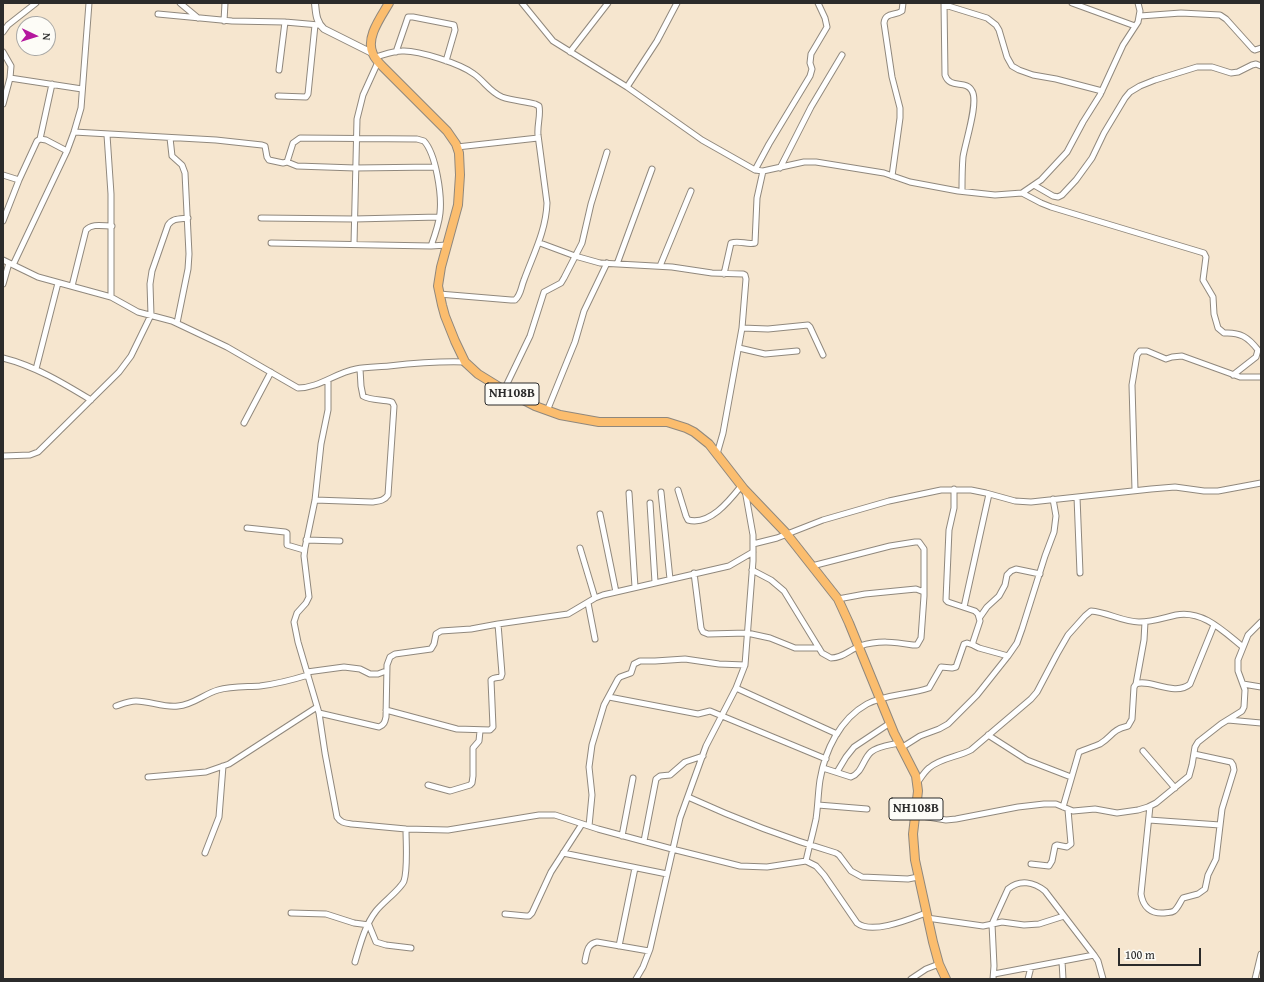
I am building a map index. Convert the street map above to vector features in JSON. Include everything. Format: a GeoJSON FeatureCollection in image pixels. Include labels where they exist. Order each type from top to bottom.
{"type":"FeatureCollection","features":[{"type":"Feature","properties":{"kind":"highway"},"geometry":{"type":"LineString","coordinates":[[375,57],[371,45],[375,28],[389,3]]}},
{"type":"Feature","properties":{"kind":"highway","name":"NH108B"},"geometry":{"type":"LineString","coordinates":[[375,57],[443,126],[457,147],[460,162],[460,190],[455,217],[438,277],[439,294],[450,329],[465,362],[478,374],[504,390],[547,411],[573,418],[599,422],[667,422],[686,428],[702,438],[717,454],[743,487],[786,533],[838,599],[890,723],[913,769],[917,783],[914,841],[915,860],[939,964],[946,979]]}},
{"type":"Feature","properties":{"kind":"street"},"geometry":{"type":"LineString","coordinates":[[3,32],[8,25],[36,3]]}},
{"type":"Feature","properties":{"kind":"street"},"geometry":{"type":"LineString","coordinates":[[3,284],[11,264],[68,151],[74,132],[81,108],[89,3]]}},
{"type":"Feature","properties":{"kind":"street"},"geometry":{"type":"LineString","coordinates":[[180,3],[198,19]]}},
{"type":"Feature","properties":{"kind":"street"},"geometry":{"type":"LineString","coordinates":[[224,21],[225,3]]}},
{"type":"Feature","properties":{"kind":"street"},"geometry":{"type":"LineString","coordinates":[[278,96],[306,97],[308,94],[317,25],[315,3]]}},
{"type":"Feature","properties":{"kind":"street"},"geometry":{"type":"LineString","coordinates":[[522,3],[553,41],[627,86],[696,136],[755,170],[764,171],[804,162],[816,162],[884,173],[910,182],[995,195],[1022,193],[1041,180],[1067,152],[1077,131],[1102,91],[1123,45],[1140,16],[1140,6],[1138,3]]}},
{"type":"Feature","properties":{"kind":"street"},"geometry":{"type":"LineString","coordinates":[[570,52],[608,3]]}},
{"type":"Feature","properties":{"kind":"street"},"geometry":{"type":"LineString","coordinates":[[627,86],[657,41],[677,3]]}},
{"type":"Feature","properties":{"kind":"street"},"geometry":{"type":"LineString","coordinates":[[755,170],[812,73],[811,54],[827,27],[825,18],[818,3]]}},
{"type":"Feature","properties":{"kind":"street"},"geometry":{"type":"LineString","coordinates":[[892,176],[900,108],[892,77],[884,23],[888,15],[900,13],[902,11],[902,3]]}},
{"type":"Feature","properties":{"kind":"street"},"geometry":{"type":"LineString","coordinates":[[1072,3],[1135,26]]}},
{"type":"Feature","properties":{"kind":"street"},"geometry":{"type":"LineString","coordinates":[[962,191],[963,159],[974,106],[974,95],[968,86],[950,82],[945,76],[945,4],[987,18],[996,25],[1012,66],[1019,70],[1033,75],[1056,79],[1102,91]]}},
{"type":"Feature","properties":{"kind":"street"},"geometry":{"type":"LineString","coordinates":[[1140,16],[1181,13],[1220,16],[1230,23],[1253,49],[1255,50],[1261,48]]}},
{"type":"Feature","properties":{"kind":"street"},"geometry":{"type":"LineString","coordinates":[[158,14],[224,21],[285,22],[317,25],[375,57],[396,52],[411,52],[463,67],[475,74],[492,91],[503,97],[539,106],[540,111],[537,125],[538,138],[548,203],[540,243],[518,297],[515,300],[439,294]]}},
{"type":"Feature","properties":{"kind":"street"},"geometry":{"type":"LineString","coordinates":[[396,52],[406,20],[408,17],[413,17],[454,26],[455,30],[446,61]]}},
{"type":"Feature","properties":{"kind":"street"},"geometry":{"type":"LineString","coordinates":[[279,70],[285,22]]}},
{"type":"Feature","properties":{"kind":"street"},"geometry":{"type":"LineString","coordinates":[[3,53],[10,62],[11,66],[10,78],[3,104]]}},
{"type":"Feature","properties":{"kind":"street"},"geometry":{"type":"LineString","coordinates":[[780,168],[812,107],[842,55]]}},
{"type":"Feature","properties":{"kind":"street"},"geometry":{"type":"LineString","coordinates":[[354,244],[356,138],[359,108],[375,57]]}},
{"type":"Feature","properties":{"kind":"street"},"geometry":{"type":"LineString","coordinates":[[1034,185],[1052,196],[1062,195],[1076,180],[1092,158],[1104,133],[1125,98],[1130,92],[1140,86],[1197,67],[1212,67],[1231,73],[1238,72],[1256,64],[1261,66]]}},
{"type":"Feature","properties":{"kind":"street"},"geometry":{"type":"LineString","coordinates":[[10,78],[82,89]]}},
{"type":"Feature","properties":{"kind":"street"},"geometry":{"type":"LineString","coordinates":[[3,221],[19,180],[37,141],[40,139],[52,84]]}},
{"type":"Feature","properties":{"kind":"street"},"geometry":{"type":"LineString","coordinates":[[74,132],[107,135],[226,140],[262,145],[266,146],[267,157],[269,160],[283,163],[287,162],[297,166],[355,168],[435,167]]}},
{"type":"Feature","properties":{"kind":"street"},"geometry":{"type":"LineString","coordinates":[[107,135],[112,226],[111,297]]}},
{"type":"Feature","properties":{"kind":"street"},"geometry":{"type":"LineString","coordinates":[[170,138],[172,156],[182,165],[185,173],[188,218],[188,268],[177,324]]}},
{"type":"Feature","properties":{"kind":"street"},"geometry":{"type":"LineString","coordinates":[[287,162],[293,143],[300,138],[417,139],[424,141],[430,150],[435,167],[441,199],[439,217],[431,246]]}},
{"type":"Feature","properties":{"kind":"street"},"geometry":{"type":"LineString","coordinates":[[457,147],[538,138]]}},
{"type":"Feature","properties":{"kind":"street"},"geometry":{"type":"LineString","coordinates":[[40,139],[46,140],[68,151]]}},
{"type":"Feature","properties":{"kind":"street"},"geometry":{"type":"LineString","coordinates":[[504,390],[530,336],[544,292],[561,283],[575,256],[584,234],[591,204],[607,152]]}},
{"type":"Feature","properties":{"kind":"street"},"geometry":{"type":"LineString","coordinates":[[617,264],[652,169]]}},
{"type":"Feature","properties":{"kind":"street"},"geometry":{"type":"LineString","coordinates":[[724,274],[731,243],[756,243],[758,198],[764,171]]}},
{"type":"Feature","properties":{"kind":"street"},"geometry":{"type":"LineString","coordinates":[[3,174],[19,180]]}},
{"type":"Feature","properties":{"kind":"street"},"geometry":{"type":"LineString","coordinates":[[660,266],[691,191]]}},
{"type":"Feature","properties":{"kind":"street"},"geometry":{"type":"LineString","coordinates":[[1022,193],[1046,205],[1204,254],[1206,256],[1203,280],[1213,297],[1214,314],[1218,328],[1224,333],[1236,332],[1240,334],[1258,350],[1256,357],[1233,375]]}},
{"type":"Feature","properties":{"kind":"street"},"geometry":{"type":"LineString","coordinates":[[261,218],[354,220],[439,217]]}},
{"type":"Feature","properties":{"kind":"street"},"geometry":{"type":"LineString","coordinates":[[3,456],[30,455],[38,452],[125,364],[131,356],[151,315],[150,284],[156,257],[168,225],[175,219],[188,218]]}},
{"type":"Feature","properties":{"kind":"street"},"geometry":{"type":"LineString","coordinates":[[72,286],[88,227],[112,226]]}},
{"type":"Feature","properties":{"kind":"street"},"geometry":{"type":"LineString","coordinates":[[271,243],[447,245]]}},
{"type":"Feature","properties":{"kind":"street"},"geometry":{"type":"LineString","coordinates":[[540,243],[575,256],[607,263],[672,267],[724,274],[740,273],[745,276],[742,328],[739,348],[723,433],[717,454]]}},
{"type":"Feature","properties":{"kind":"street"},"geometry":{"type":"LineString","coordinates":[[3,260],[38,277],[111,297],[138,312],[163,318],[177,324],[227,347],[298,388],[309,387],[328,380],[343,372],[360,369],[427,362],[465,362]]}},
{"type":"Feature","properties":{"kind":"street"},"geometry":{"type":"LineString","coordinates":[[547,411],[575,342],[584,311],[607,263]]}},
{"type":"Feature","properties":{"kind":"street"},"geometry":{"type":"LineString","coordinates":[[36,369],[58,283]]}},
{"type":"Feature","properties":{"kind":"street"},"geometry":{"type":"LineString","coordinates":[[742,328],[768,329],[808,325],[823,355]]}},
{"type":"Feature","properties":{"kind":"street"},"geometry":{"type":"LineString","coordinates":[[739,348],[765,354],[797,351]]}},
{"type":"Feature","properties":{"kind":"street"},"geometry":{"type":"LineString","coordinates":[[1135,490],[1132,385],[1137,355],[1140,351],[1144,350],[1166,358],[1172,356],[1182,356],[1233,375],[1246,378],[1261,377]]}},
{"type":"Feature","properties":{"kind":"street"},"geometry":{"type":"LineString","coordinates":[[3,358],[20,362],[36,369],[91,400]]}},
{"type":"Feature","properties":{"kind":"street"},"geometry":{"type":"LineString","coordinates":[[315,500],[372,502],[382,501],[388,495],[394,406],[392,402],[363,396],[360,386],[360,369]]}},
{"type":"Feature","properties":{"kind":"street"},"geometry":{"type":"LineString","coordinates":[[244,423],[270,372]]}},
{"type":"Feature","properties":{"kind":"street"},"geometry":{"type":"LineString","coordinates":[[328,380],[328,410],[321,444],[315,500],[304,550],[309,597],[297,613],[294,622],[298,642],[318,710],[337,817],[343,823],[406,829],[448,830],[546,815],[561,816],[582,824],[672,850],[740,866],[772,866],[806,861],[816,866],[824,875],[857,924],[865,928],[888,925],[927,915],[976,925],[1002,922],[1024,925],[1039,924],[1064,916]]}},
{"type":"Feature","properties":{"kind":"street"},"geometry":{"type":"LineString","coordinates":[[753,544],[777,538],[786,533],[823,520],[889,501],[925,492],[941,490],[971,490],[1022,502],[1175,487],[1204,492],[1218,491],[1261,483]]}},
{"type":"Feature","properties":{"kind":"street"},"geometry":{"type":"LineString","coordinates":[[678,490],[686,516],[688,520],[693,521],[718,511],[743,487]]}},
{"type":"Feature","properties":{"kind":"street"},"geometry":{"type":"LineString","coordinates":[[636,979],[643,967],[649,951],[680,818],[703,756],[736,688],[745,665],[752,570],[753,530],[743,487]]}},
{"type":"Feature","properties":{"kind":"street"},"geometry":{"type":"LineString","coordinates":[[954,489],[954,508],[949,530],[946,596],[948,602],[975,611],[980,617]]}},
{"type":"Feature","properties":{"kind":"street"},"geometry":{"type":"LineString","coordinates":[[661,492],[670,579]]}},
{"type":"Feature","properties":{"kind":"street"},"geometry":{"type":"LineString","coordinates":[[629,493],[635,587]]}},
{"type":"Feature","properties":{"kind":"street"},"geometry":{"type":"LineString","coordinates":[[964,607],[989,494]]}},
{"type":"Feature","properties":{"kind":"street"},"geometry":{"type":"LineString","coordinates":[[1077,497],[1080,573]]}},
{"type":"Feature","properties":{"kind":"street"},"geometry":{"type":"LineString","coordinates":[[823,768],[848,776],[854,776],[867,756],[873,750],[900,745],[940,729],[948,724],[977,695],[1017,643],[1056,523],[1053,499]]}},
{"type":"Feature","properties":{"kind":"street"},"geometry":{"type":"LineString","coordinates":[[650,503],[655,582]]}},
{"type":"Feature","properties":{"kind":"street"},"geometry":{"type":"LineString","coordinates":[[600,514],[616,592]]}},
{"type":"Feature","properties":{"kind":"street"},"geometry":{"type":"LineString","coordinates":[[247,528],[285,532],[288,536],[287,545],[304,550]]}},
{"type":"Feature","properties":{"kind":"street"},"geometry":{"type":"LineString","coordinates":[[306,540],[340,540]]}},
{"type":"Feature","properties":{"kind":"street"},"geometry":{"type":"LineString","coordinates":[[752,570],[771,580],[784,591],[819,648],[826,656],[836,658],[859,647],[887,641],[916,645],[921,638],[924,592],[924,549],[919,542],[890,546],[812,566]]}},
{"type":"Feature","properties":{"kind":"street"},"geometry":{"type":"LineString","coordinates":[[580,548],[595,598]]}},
{"type":"Feature","properties":{"kind":"street"},"geometry":{"type":"LineString","coordinates":[[148,777],[206,772],[229,764],[318,710],[379,727],[382,726],[385,723],[386,710],[387,661],[395,654],[431,649],[438,632],[471,630],[498,624],[568,614],[595,598],[655,582],[729,566],[753,552]]}},
{"type":"Feature","properties":{"kind":"street"},"geometry":{"type":"LineString","coordinates":[[973,645],[980,617],[986,607],[999,596],[1003,590],[1007,575],[1011,570],[1016,568],[1040,574]]}},
{"type":"Feature","properties":{"kind":"street"},"geometry":{"type":"LineString","coordinates":[[694,573],[703,632],[714,635],[747,633],[770,638],[795,648],[819,648]]}},
{"type":"Feature","properties":{"kind":"street"},"geometry":{"type":"LineString","coordinates":[[838,599],[916,589],[924,592]]}},
{"type":"Feature","properties":{"kind":"street"},"geometry":{"type":"LineString","coordinates":[[588,603],[595,639]]}},
{"type":"Feature","properties":{"kind":"street"},"geometry":{"type":"LineString","coordinates":[[917,783],[930,767],[936,763],[966,752],[1021,708],[1037,692],[1062,643],[1091,611],[1129,621],[1145,622],[1176,615],[1191,614],[1206,619],[1243,647]]}},
{"type":"Feature","properties":{"kind":"street"},"geometry":{"type":"LineString","coordinates":[[1031,864],[1049,866],[1052,861],[1055,846],[1067,847],[1071,844],[1065,808],[1071,777],[1079,752],[1101,743],[1115,731],[1128,726],[1130,723],[1134,687],[1136,684],[1144,640],[1145,622]]}},
{"type":"Feature","properties":{"kind":"street"},"geometry":{"type":"LineString","coordinates":[[916,815],[946,820],[1044,804],[1056,804],[1065,808],[1079,811],[1095,809],[1112,813],[1138,810],[1150,806],[1189,776],[1198,742],[1227,720],[1242,711],[1246,695],[1237,665],[1238,660],[1248,635],[1261,622]]}},
{"type":"Feature","properties":{"kind":"street"},"geometry":{"type":"LineString","coordinates":[[386,710],[449,728],[488,731],[493,727],[491,680],[493,678],[499,678],[502,674],[498,624]]}},
{"type":"Feature","properties":{"kind":"street"},"geometry":{"type":"LineString","coordinates":[[1136,684],[1142,682],[1163,687],[1186,687],[1190,684],[1214,625]]}},
{"type":"Feature","properties":{"kind":"street"},"geometry":{"type":"LineString","coordinates":[[806,861],[815,822],[823,768],[837,734],[848,720],[866,705],[880,698],[929,688],[941,667],[956,667],[964,644],[967,643],[1008,656]]}},
{"type":"Feature","properties":{"kind":"street"},"geometry":{"type":"LineString","coordinates":[[589,826],[592,794],[590,760],[592,745],[602,711],[618,679],[631,673],[634,664],[640,661],[685,659],[719,664],[745,665]]}},
{"type":"Feature","properties":{"kind":"street"},"geometry":{"type":"LineString","coordinates":[[116,706],[136,701],[170,707],[179,706],[188,704],[217,690],[230,687],[262,686],[295,679],[307,673],[344,667],[360,669],[370,674],[378,674],[386,671]]}},
{"type":"Feature","properties":{"kind":"street"},"geometry":{"type":"LineString","coordinates":[[1243,684],[1261,687]]}},
{"type":"Feature","properties":{"kind":"street"},"geometry":{"type":"LineString","coordinates":[[736,688],[837,734]]}},
{"type":"Feature","properties":{"kind":"street"},"geometry":{"type":"LineString","coordinates":[[609,697],[698,714],[710,711],[826,759]]}},
{"type":"Feature","properties":{"kind":"street"},"geometry":{"type":"LineString","coordinates":[[1227,720],[1261,723]]}},
{"type":"Feature","properties":{"kind":"street"},"geometry":{"type":"LineString","coordinates":[[836,772],[854,747],[890,723]]}},
{"type":"Feature","properties":{"kind":"street"},"geometry":{"type":"LineString","coordinates":[[428,785],[450,791],[472,783],[474,748],[479,741],[480,731]]}},
{"type":"Feature","properties":{"kind":"street"},"geometry":{"type":"LineString","coordinates":[[988,734],[1027,760],[1071,777]]}},
{"type":"Feature","properties":{"kind":"street"},"geometry":{"type":"LineString","coordinates":[[1143,751],[1175,788]]}},
{"type":"Feature","properties":{"kind":"street"},"geometry":{"type":"LineString","coordinates":[[1150,806],[1141,894],[1142,901],[1149,910],[1160,913],[1171,912],[1183,898],[1198,894],[1205,889],[1208,875],[1216,859],[1222,809],[1234,770],[1231,762],[1227,760],[1194,754]]}},
{"type":"Feature","properties":{"kind":"street"},"geometry":{"type":"LineString","coordinates":[[644,841],[656,778],[670,775],[685,762],[703,756]]}},
{"type":"Feature","properties":{"kind":"street"},"geometry":{"type":"LineString","coordinates":[[205,853],[219,816],[223,766]]}},
{"type":"Feature","properties":{"kind":"street"},"geometry":{"type":"LineString","coordinates":[[622,836],[633,778]]}},
{"type":"Feature","properties":{"kind":"street"},"geometry":{"type":"LineString","coordinates":[[688,797],[735,819],[836,853],[851,871],[862,877],[908,879],[918,877]]}},
{"type":"Feature","properties":{"kind":"street"},"geometry":{"type":"LineString","coordinates":[[818,804],[867,809]]}},
{"type":"Feature","properties":{"kind":"street"},"geometry":{"type":"LineString","coordinates":[[1149,820],[1220,825]]}},
{"type":"Feature","properties":{"kind":"street"},"geometry":{"type":"LineString","coordinates":[[505,914],[529,916],[532,913],[543,886],[582,824]]}},
{"type":"Feature","properties":{"kind":"street"},"geometry":{"type":"LineString","coordinates":[[355,962],[360,944],[375,912],[403,884],[406,874],[406,829]]}},
{"type":"Feature","properties":{"kind":"street"},"geometry":{"type":"LineString","coordinates":[[563,853],[666,874]]}},
{"type":"Feature","properties":{"kind":"street"},"geometry":{"type":"LineString","coordinates":[[618,946],[635,868]]}},
{"type":"Feature","properties":{"kind":"street"},"geometry":{"type":"LineString","coordinates":[[1094,955],[1031,967],[993,977],[992,924],[1008,889],[1013,885],[1028,882],[1039,886],[1094,955],[1098,961],[1103,979]]}},
{"type":"Feature","properties":{"kind":"street"},"geometry":{"type":"LineString","coordinates":[[291,912],[326,914],[354,923],[369,925]]}},
{"type":"Feature","properties":{"kind":"street"},"geometry":{"type":"LineString","coordinates":[[369,925],[376,942],[386,945],[411,948]]}},
{"type":"Feature","properties":{"kind":"street"},"geometry":{"type":"LineString","coordinates":[[585,961],[589,946],[592,943],[597,942],[649,951]]}},
{"type":"Feature","properties":{"kind":"street"},"geometry":{"type":"LineString","coordinates":[[1255,979],[1261,954]]}},
{"type":"Feature","properties":{"kind":"street"},"geometry":{"type":"LineString","coordinates":[[1062,961],[1063,979]]}},
{"type":"Feature","properties":{"kind":"street"},"geometry":{"type":"LineString","coordinates":[[911,979],[926,969],[939,964]]}},
{"type":"Feature","properties":{"kind":"street"},"geometry":{"type":"LineString","coordinates":[[1028,979],[1031,967]]}}]}
